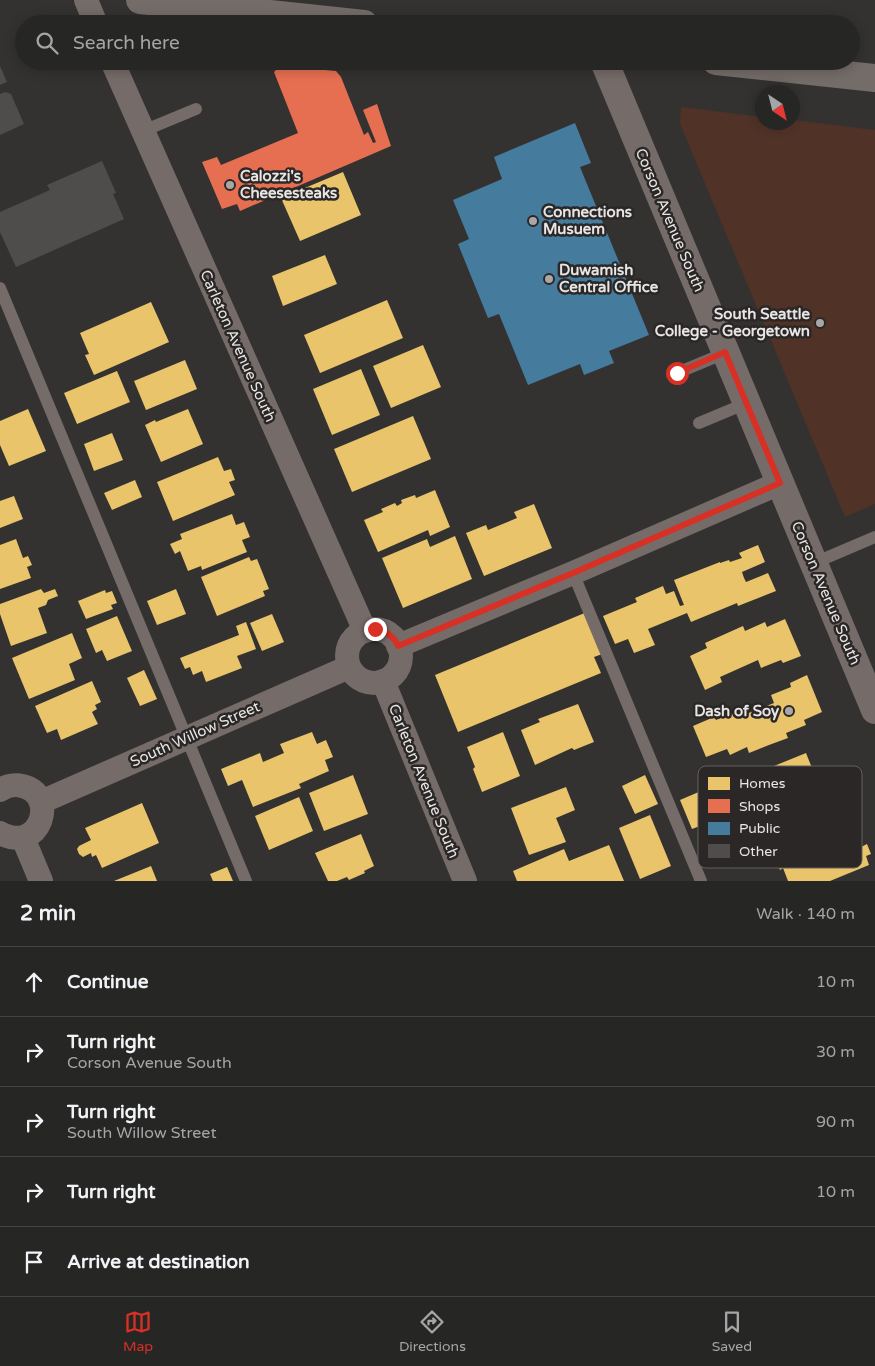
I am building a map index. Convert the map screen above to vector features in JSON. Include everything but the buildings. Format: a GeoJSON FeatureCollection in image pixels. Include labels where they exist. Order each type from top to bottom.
{"type":"FeatureCollection","features":[{"type":"Feature","properties":{"kind":"main road"},"geometry":{"type":"LineString","coordinates":[[140,0],[280,15]]}},
{"type":"Feature","properties":{"kind":"main road"},"geometry":{"type":"LineString","coordinates":[[800,70],[875,78]]}},
{"type":"Feature","properties":{"kind":"street"},"geometry":{"type":"LineString","coordinates":[[86,0],[92,15]]}},
{"type":"Feature","properties":{"kind":"street","name":"Carleton Avenue South"},"geometry":{"type":"LineString","coordinates":[[116,70],[365,631]]}},
{"type":"Feature","properties":{"kind":"street","name":"Corson Avenue South"},"geometry":{"type":"LineString","coordinates":[[608,70],[875,710]]}},
{"type":"Feature","properties":{"kind":"street"},"geometry":{"type":"LineString","coordinates":[[398,646],[573,573],[780,483]]}},
{"type":"Feature","properties":{"kind":"street"},"geometry":{"type":"LineString","coordinates":[[375,629],[384,631],[391,635],[398,646],[400,658],[398,667],[393,675],[383,681],[377,683],[359,679],[349,667],[348,646],[359,633],[375,629]]}},
{"type":"Feature","properties":{"kind":"street","name":"South Willow Street"},"geometry":{"type":"LineString","coordinates":[[41,802],[349,667]]}},
{"type":"Feature","properties":{"kind":"street","name":"Carleton Avenue South"},"geometry":{"type":"LineString","coordinates":[[383,681],[465,881]]}},
{"type":"Feature","properties":{"kind":"street"},"geometry":{"type":"LineString","coordinates":[[2,784],[24,786],[37,794],[41,802],[42,819],[38,827],[32,833],[11,836],[41,881]]}},
{"type":"Feature","properties":{"kind":"lane"},"geometry":{"type":"LineString","coordinates":[[143,131],[196,109]]}},
{"type":"Feature","properties":{"kind":"lane"},"geometry":{"type":"LineString","coordinates":[[0,288],[246,881]]}},
{"type":"Feature","properties":{"kind":"lane"},"geometry":{"type":"LineString","coordinates":[[677,373],[725,352]]}},
{"type":"Feature","properties":{"kind":"lane"},"geometry":{"type":"LineString","coordinates":[[699,423],[747,403]]}},
{"type":"Feature","properties":{"kind":"lane"},"geometry":{"type":"LineString","coordinates":[[814,563],[875,537]]}},
{"type":"Feature","properties":{"kind":"lane"},"geometry":{"type":"LineString","coordinates":[[573,573],[701,881]]}},
{"type":"Feature","properties":{"kind":"shaded area","name":"South Seattle College - Georgetown"},"geometry":{"type":"Polygon","coordinates":[[[681,107],[755,116],[755,130],[800,130],[800,121],[875,130],[875,504],[845,517],[680,124],[681,107]]]}},
{"type":"Feature","properties":{"kind":"place","name":"Calozzi's Cheesesteaks"},"geometry":{"type":"Point","coordinates":[230,185]}},
{"type":"Feature","properties":{"kind":"place","name":"Connections Musuem"},"geometry":{"type":"Point","coordinates":[533,221]}},
{"type":"Feature","properties":{"kind":"place","name":"Duwamish Central Office"},"geometry":{"type":"Point","coordinates":[549,279]}},
{"type":"Feature","properties":{"kind":"place","name":"South Seattle College - Georgetown"},"geometry":{"type":"Point","coordinates":[820,323]}},
{"type":"Feature","properties":{"kind":"place","name":"Dash of Soy"},"geometry":{"type":"Point","coordinates":[789,711]}},
{"type":"Feature","properties":{"kind":"route"},"geometry":{"type":"LineString","coordinates":[[375,629],[391,635],[398,646],[573,573],[780,483],[725,352],[677,373]]}}]}
